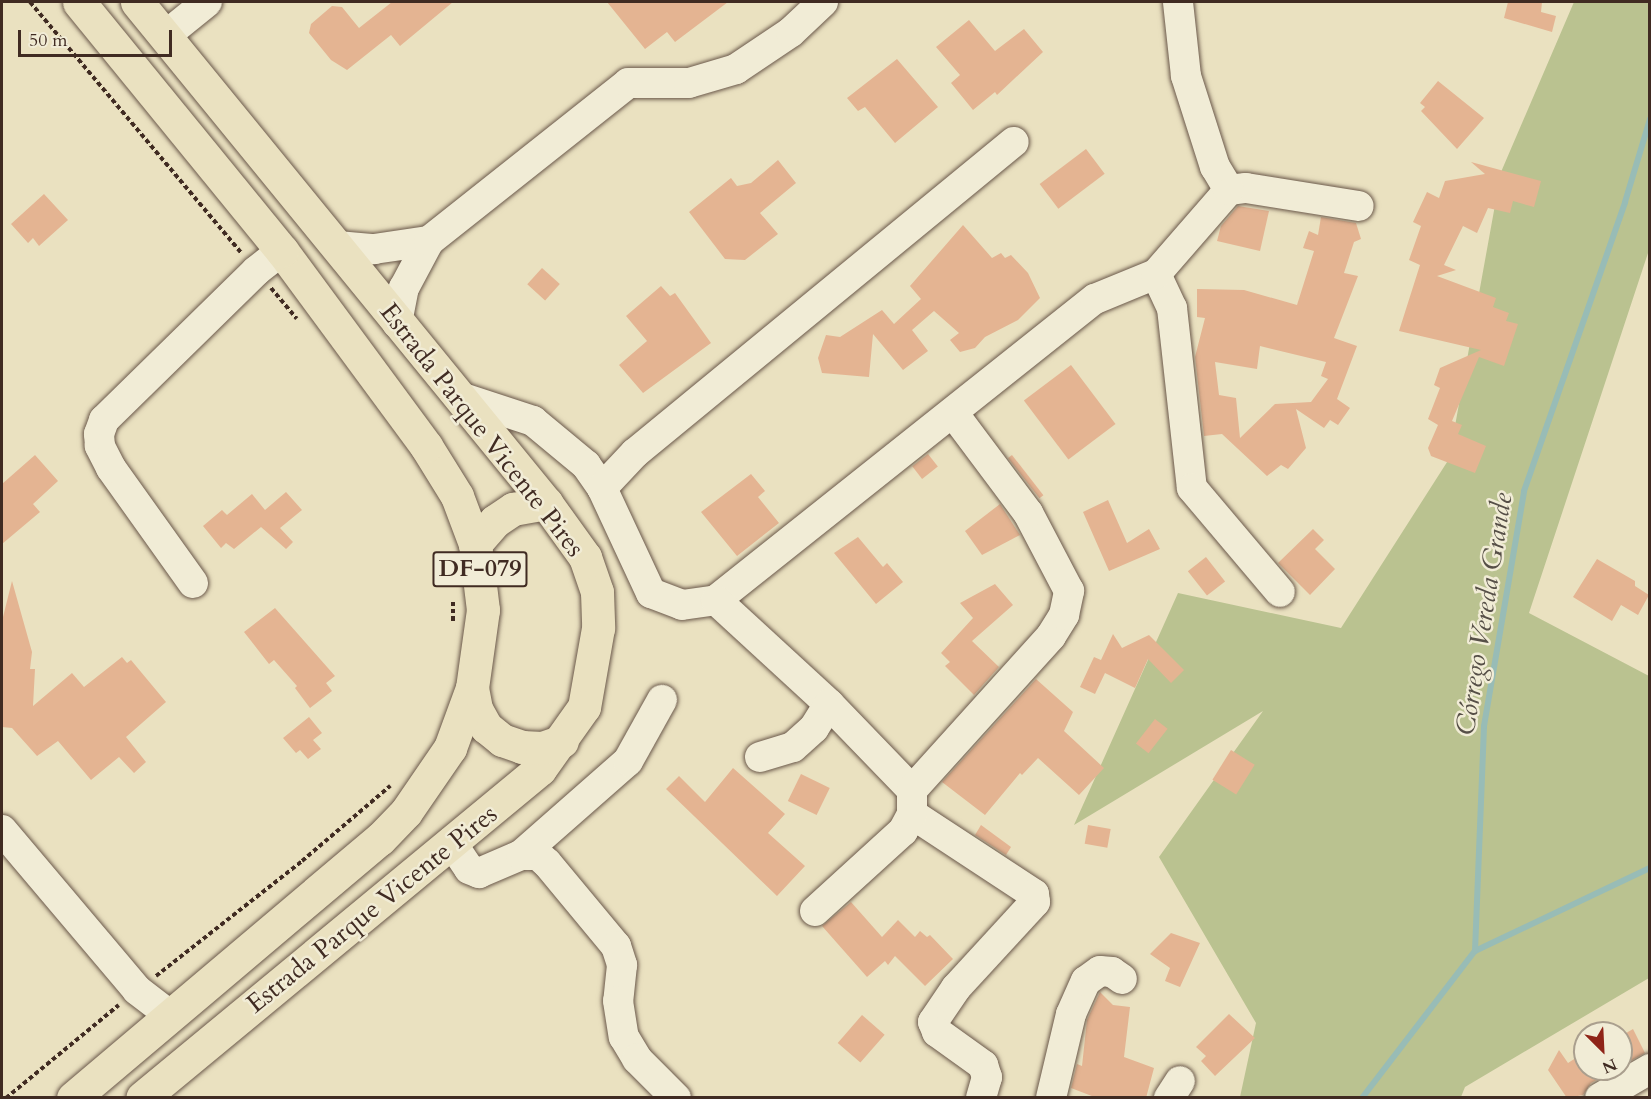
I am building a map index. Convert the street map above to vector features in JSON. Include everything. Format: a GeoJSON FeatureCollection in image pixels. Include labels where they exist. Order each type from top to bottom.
{"type":"FeatureCollection","features":[{"type":"Feature","properties":{"kind":"main road","name":"Estrada Parque Vicente Pires"},"geometry":{"type":"LineString","coordinates":[[73,1098],[406,812],[450,748],[472,688],[483,610],[475,544],[457,496],[426,446],[282,251],[79,2]]}},
{"type":"Feature","properties":{"kind":"main road","name":"Estrada Parque Vicente Pires"},"geometry":{"type":"LineString","coordinates":[[137,2],[546,503],[585,557],[597,592],[598,628],[594,669],[584,707],[562,741],[514,793],[451,842],[142,1098]]}},
{"type":"Feature","properties":{"kind":"main road"},"geometry":{"type":"LineString","coordinates":[[475,544],[495,521],[513,509],[546,503]]}},
{"type":"Feature","properties":{"kind":"main road"},"geometry":{"type":"LineString","coordinates":[[472,688],[476,709],[486,727],[502,740],[522,747],[542,748],[562,741]]}},
{"type":"Feature","properties":{"kind":"street"},"geometry":{"type":"LineString","coordinates":[[165,36],[207,2]]}},
{"type":"Feature","properties":{"kind":"street"},"geometry":{"type":"LineString","coordinates":[[397,323],[404,288],[429,241],[628,83],[689,83],[736,69],[790,32],[823,2]]}},
{"type":"Feature","properties":{"kind":"street"},"geometry":{"type":"LineString","coordinates":[[1178,2],[1186,76],[1215,167],[1229,190]]}},
{"type":"Feature","properties":{"kind":"street"},"geometry":{"type":"LineString","coordinates":[[602,488],[635,453],[1014,142]]}},
{"type":"Feature","properties":{"kind":"street"},"geometry":{"type":"LineString","coordinates":[[460,398],[534,422],[573,453],[602,488],[651,592],[682,605],[717,600],[954,414],[1095,299],[1156,274],[1229,190],[1246,188],[1359,206]]}},
{"type":"Feature","properties":{"kind":"street"},"geometry":{"type":"LineString","coordinates":[[337,246],[374,249],[429,241]]}},
{"type":"Feature","properties":{"kind":"street"},"geometry":{"type":"LineString","coordinates":[[193,583],[111,468],[100,446],[99,434],[104,420],[256,271],[282,251]]}},
{"type":"Feature","properties":{"kind":"street"},"geometry":{"type":"LineString","coordinates":[[1156,274],[1172,308],[1192,488],[1280,592]]}},
{"type":"Feature","properties":{"kind":"street"},"geometry":{"type":"LineString","coordinates":[[815,911],[903,831],[912,802],[1051,636],[1064,615],[1069,591],[1028,513],[954,414]]}},
{"type":"Feature","properties":{"kind":"street"},"geometry":{"type":"LineString","coordinates":[[717,600],[829,704],[912,802],[1034,894],[1035,902],[956,988],[933,1022],[937,1032],[983,1065],[987,1077],[981,1098]]}},
{"type":"Feature","properties":{"kind":"street"},"geometry":{"type":"LineString","coordinates":[[451,842],[469,869],[479,873],[521,855],[628,761],[662,700]]}},
{"type":"Feature","properties":{"kind":"street"},"geometry":{"type":"LineString","coordinates":[[760,757],[793,747],[814,728],[829,704]]}},
{"type":"Feature","properties":{"kind":"street"},"geometry":{"type":"LineString","coordinates":[[2,830],[137,990],[171,1016]]}},
{"type":"Feature","properties":{"kind":"street"},"geometry":{"type":"LineString","coordinates":[[521,855],[538,855],[547,863],[607,932],[622,965],[618,1001],[624,1037],[637,1059],[676,1098]]}},
{"type":"Feature","properties":{"kind":"street"},"geometry":{"type":"LineString","coordinates":[[1051,1098],[1071,1014],[1086,981],[1100,971],[1112,972],[1122,979]]}},
{"type":"Feature","properties":{"kind":"street"},"geometry":{"type":"LineString","coordinates":[[1600,1098],[1650,1069]]}},
{"type":"Feature","properties":{"kind":"path"},"geometry":{"type":"LineString","coordinates":[[30,2],[302,325]]}},
{"type":"Feature","properties":{"kind":"path"},"geometry":{"type":"LineString","coordinates":[[453,595],[453,628]]}},
{"type":"Feature","properties":{"kind":"path"},"geometry":{"type":"LineString","coordinates":[[6,1098],[137,990],[302,861],[395,781]]}},
{"type":"Feature","properties":{"kind":"green space"},"geometry":{"type":"Polygon","coordinates":[[[1574,2],[1649,2],[1649,250],[1529,613],[1649,676],[1649,978],[1465,1087],[1461,1097],[1240,1097],[1256,1023],[1159,857],[1263,711],[1074,825],[1178,593],[1341,628],[1449,459],[1501,172],[1574,2]]]}},
{"type":"Feature","properties":{"kind":"building"},"geometry":{"type":"Polygon","coordinates":[[[392,2],[453,2],[400,46],[391,35],[347,70],[331,60],[309,33],[311,24],[332,6],[342,7],[359,28],[392,2]]]}},
{"type":"Feature","properties":{"kind":"building"},"geometry":{"type":"Polygon","coordinates":[[[607,2],[728,2],[675,42],[667,32],[645,49],[607,2]]]}},
{"type":"Feature","properties":{"kind":"building"},"geometry":{"type":"Polygon","coordinates":[[[1508,2],[1542,2],[1541,12],[1556,16],[1552,32],[1504,18],[1508,2]]]}},
{"type":"Feature","properties":{"kind":"building"},"geometry":{"type":"Polygon","coordinates":[[[969,20],[995,51],[1024,29],[1043,52],[997,95],[995,92],[973,110],[951,83],[960,75],[936,47],[969,20]]]}},
{"type":"Feature","properties":{"kind":"building"},"geometry":{"type":"Polygon","coordinates":[[[897,59],[938,107],[895,143],[865,107],[858,111],[847,98],[897,59]]]}},
{"type":"Feature","properties":{"kind":"building"},"geometry":{"type":"Polygon","coordinates":[[[1438,81],[1484,118],[1457,149],[1421,111],[1425,107],[1420,103],[1438,81]]]}},
{"type":"Feature","properties":{"kind":"building"},"geometry":{"type":"Polygon","coordinates":[[[1086,149],[1105,174],[1058,209],[1040,184],[1086,149]]]}},
{"type":"Feature","properties":{"kind":"building"},"geometry":{"type":"Polygon","coordinates":[[[778,160],[796,183],[760,213],[778,234],[745,260],[725,259],[689,212],[731,178],[737,186],[751,183],[778,160]]]}},
{"type":"Feature","properties":{"kind":"building"},"geometry":{"type":"Polygon","coordinates":[[[1471,162],[1541,181],[1534,207],[1513,201],[1510,213],[1488,208],[1477,233],[1463,226],[1444,265],[1456,270],[1437,276],[1496,298],[1493,307],[1509,313],[1506,321],[1518,324],[1504,366],[1479,357],[1452,421],[1462,425],[1458,434],[1486,446],[1475,473],[1431,456],[1428,448],[1438,425],[1428,419],[1440,388],[1434,385],[1440,368],[1481,350],[1399,331],[1420,265],[1409,260],[1421,226],[1413,222],[1427,192],[1439,198],[1445,181],[1485,174],[1471,162]]]}},
{"type":"Feature","properties":{"kind":"building"},"geometry":{"type":"Polygon","coordinates":[[[44,194],[68,220],[39,246],[33,238],[28,243],[11,224],[44,194]]]}},
{"type":"Feature","properties":{"kind":"building"},"geometry":{"type":"Polygon","coordinates":[[[1238,206],[1269,211],[1260,251],[1217,241],[1221,226],[1238,206]]]}},
{"type":"Feature","properties":{"kind":"building"},"geometry":{"type":"Polygon","coordinates":[[[1321,217],[1356,223],[1361,239],[1354,242],[1344,273],[1358,276],[1334,338],[1357,346],[1337,399],[1350,408],[1338,425],[1330,420],[1324,428],[1296,409],[1306,448],[1288,469],[1281,465],[1267,476],[1222,434],[1204,436],[1195,357],[1205,318],[1197,317],[1197,289],[1244,290],[1297,305],[1314,251],[1303,248],[1309,231],[1318,235],[1321,217]],[[1260,346],[1257,369],[1215,362],[1219,395],[1236,398],[1240,438],[1275,404],[1311,402],[1328,379],[1321,376],[1326,362],[1260,346]]]}},
{"type":"Feature","properties":{"kind":"building"},"geometry":{"type":"Polygon","coordinates":[[[963,225],[992,258],[1001,253],[1005,258],[1011,255],[1028,273],[1040,298],[1018,320],[985,337],[975,348],[960,352],[950,340],[959,333],[934,311],[912,330],[928,351],[903,370],[873,334],[869,377],[822,373],[818,358],[826,335],[840,337],[882,310],[894,324],[921,299],[910,286],[963,225]]]}},
{"type":"Feature","properties":{"kind":"building"},"geometry":{"type":"Polygon","coordinates":[[[542,268],[560,284],[545,300],[527,284],[542,268]]]}},
{"type":"Feature","properties":{"kind":"building"},"geometry":{"type":"Polygon","coordinates":[[[661,286],[670,296],[675,293],[711,343],[643,393],[619,365],[647,341],[626,316],[661,286]]]}},
{"type":"Feature","properties":{"kind":"building"},"geometry":{"type":"Polygon","coordinates":[[[1071,365],[1116,424],[1068,460],[1024,401],[1071,365]]]}},
{"type":"Feature","properties":{"kind":"building"},"geometry":{"type":"Polygon","coordinates":[[[928,454],[938,467],[922,479],[912,466],[928,454]]]}},
{"type":"Feature","properties":{"kind":"building"},"geometry":{"type":"Polygon","coordinates":[[[35,455],[58,481],[33,504],[40,512],[2,544],[2,484],[35,455]]]}},
{"type":"Feature","properties":{"kind":"building"},"geometry":{"type":"Polygon","coordinates":[[[1012,455],[1043,495],[1039,498],[1008,458],[1012,455]]]}},
{"type":"Feature","properties":{"kind":"building"},"geometry":{"type":"Polygon","coordinates":[[[751,474],[765,491],[758,497],[779,523],[737,556],[701,512],[751,474]]]}},
{"type":"Feature","properties":{"kind":"building"},"geometry":{"type":"Polygon","coordinates":[[[286,492],[302,510],[280,528],[293,542],[286,549],[261,527],[234,549],[226,543],[221,548],[203,526],[222,510],[227,515],[252,494],[265,510],[286,492]]]}},
{"type":"Feature","properties":{"kind":"building"},"geometry":{"type":"Polygon","coordinates":[[[1108,500],[1127,543],[1149,529],[1160,549],[1109,571],[1083,512],[1108,500]]]}},
{"type":"Feature","properties":{"kind":"building"},"geometry":{"type":"Polygon","coordinates":[[[1000,504],[1020,535],[982,555],[965,531],[1000,504]]]}},
{"type":"Feature","properties":{"kind":"building"},"geometry":{"type":"Polygon","coordinates":[[[1313,529],[1324,540],[1315,549],[1335,569],[1310,595],[1278,563],[1313,529]]]}},
{"type":"Feature","properties":{"kind":"building"},"geometry":{"type":"Polygon","coordinates":[[[858,537],[883,567],[887,563],[903,582],[876,604],[834,553],[858,537]]]}},
{"type":"Feature","properties":{"kind":"building"},"geometry":{"type":"Polygon","coordinates":[[[1206,557],[1225,581],[1207,596],[1188,571],[1206,557]]]}},
{"type":"Feature","properties":{"kind":"building"},"geometry":{"type":"Polygon","coordinates":[[[1597,559],[1635,581],[1635,586],[1649,595],[1638,615],[1621,605],[1612,621],[1573,597],[1597,559]]]}},
{"type":"Feature","properties":{"kind":"building"},"geometry":{"type":"Polygon","coordinates":[[[12,581],[32,652],[30,669],[35,669],[33,706],[72,673],[84,687],[122,657],[127,663],[131,660],[166,702],[126,737],[146,762],[134,773],[119,757],[91,780],[58,741],[37,756],[12,728],[2,727],[2,621],[12,581]]]}},
{"type":"Feature","properties":{"kind":"building"},"geometry":{"type":"Polygon","coordinates":[[[995,584],[1013,605],[972,641],[999,667],[974,695],[945,666],[950,662],[941,653],[973,618],[960,603],[995,584]]]}},
{"type":"Feature","properties":{"kind":"building"},"geometry":{"type":"Polygon","coordinates":[[[275,608],[335,676],[326,683],[332,691],[310,708],[295,688],[297,686],[274,660],[269,664],[244,632],[275,608]]]}},
{"type":"Feature","properties":{"kind":"building"},"geometry":{"type":"Polygon","coordinates":[[[1113,634],[1122,648],[1149,635],[1184,670],[1171,683],[1148,659],[1135,688],[1105,673],[1095,694],[1080,687],[1094,657],[1101,660],[1113,634]]]}},
{"type":"Feature","properties":{"kind":"building"},"geometry":{"type":"Polygon","coordinates":[[[1036,679],[1073,712],[1064,731],[1104,768],[1079,795],[1038,758],[1022,775],[1020,773],[985,815],[942,782],[1036,679]]]}},
{"type":"Feature","properties":{"kind":"building"},"geometry":{"type":"Polygon","coordinates":[[[309,717],[322,733],[313,740],[321,749],[308,759],[300,750],[296,753],[283,738],[309,717]]]}},
{"type":"Feature","properties":{"kind":"building"},"geometry":{"type":"Polygon","coordinates":[[[1155,719],[1168,729],[1149,753],[1136,743],[1155,719]]]}},
{"type":"Feature","properties":{"kind":"building"},"geometry":{"type":"Polygon","coordinates":[[[1231,750],[1255,765],[1236,795],[1212,780],[1231,750]]]}},
{"type":"Feature","properties":{"kind":"building"},"geometry":{"type":"Polygon","coordinates":[[[733,768],[785,814],[768,833],[805,866],[777,896],[666,789],[679,776],[705,802],[733,768]]]}},
{"type":"Feature","properties":{"kind":"building"},"geometry":{"type":"Polygon","coordinates":[[[801,774],[830,788],[817,815],[788,801],[801,774]]]}},
{"type":"Feature","properties":{"kind":"building"},"geometry":{"type":"Polygon","coordinates":[[[981,825],[1011,847],[1006,855],[975,835],[981,825]]]}},
{"type":"Feature","properties":{"kind":"building"},"geometry":{"type":"Polygon","coordinates":[[[1088,825],[1111,829],[1107,848],[1085,844],[1088,825]]]}},
{"type":"Feature","properties":{"kind":"building"},"geometry":{"type":"Polygon","coordinates":[[[851,902],[882,937],[898,920],[915,937],[920,931],[927,937],[930,935],[953,959],[925,986],[895,956],[888,965],[885,961],[867,977],[822,926],[851,902]]]}},
{"type":"Feature","properties":{"kind":"building"},"geometry":{"type":"Polygon","coordinates":[[[1171,933],[1200,943],[1180,987],[1165,981],[1170,968],[1150,954],[1171,933]]]}},
{"type":"Feature","properties":{"kind":"building"},"geometry":{"type":"Polygon","coordinates":[[[1100,992],[1113,1005],[1130,1007],[1124,1057],[1154,1068],[1146,1098],[1097,1098],[1071,1088],[1077,1064],[1082,1066],[1087,1020],[1100,992]]]}},
{"type":"Feature","properties":{"kind":"building"},"geometry":{"type":"Polygon","coordinates":[[[1229,1014],[1255,1038],[1215,1076],[1201,1061],[1206,1056],[1196,1047],[1229,1014]]]}},
{"type":"Feature","properties":{"kind":"building"},"geometry":{"type":"Polygon","coordinates":[[[862,1015],[885,1035],[860,1063],[838,1043],[862,1015]]]}},
{"type":"Feature","properties":{"kind":"building"},"geometry":{"type":"Polygon","coordinates":[[[1633,1029],[1645,1053],[1633,1060],[1633,1029]]]}},
{"type":"Feature","properties":{"kind":"building"},"geometry":{"type":"Polygon","coordinates":[[[1559,1050],[1568,1063],[1573,1060],[1573,1081],[1595,1081],[1583,1095],[1567,1098],[1548,1070],[1559,1050]]]}},
{"type":"Feature","properties":{"kind":"waterway","name":"Córrego Vereda Grande"},"geometry":{"type":"LineString","coordinates":[[1362,1098],[1475,951],[1484,726],[1524,491],[1625,202],[1650,119]]}},
{"type":"Feature","properties":{"kind":"waterway"},"geometry":{"type":"LineString","coordinates":[[1475,951],[1650,868]]}}]}
